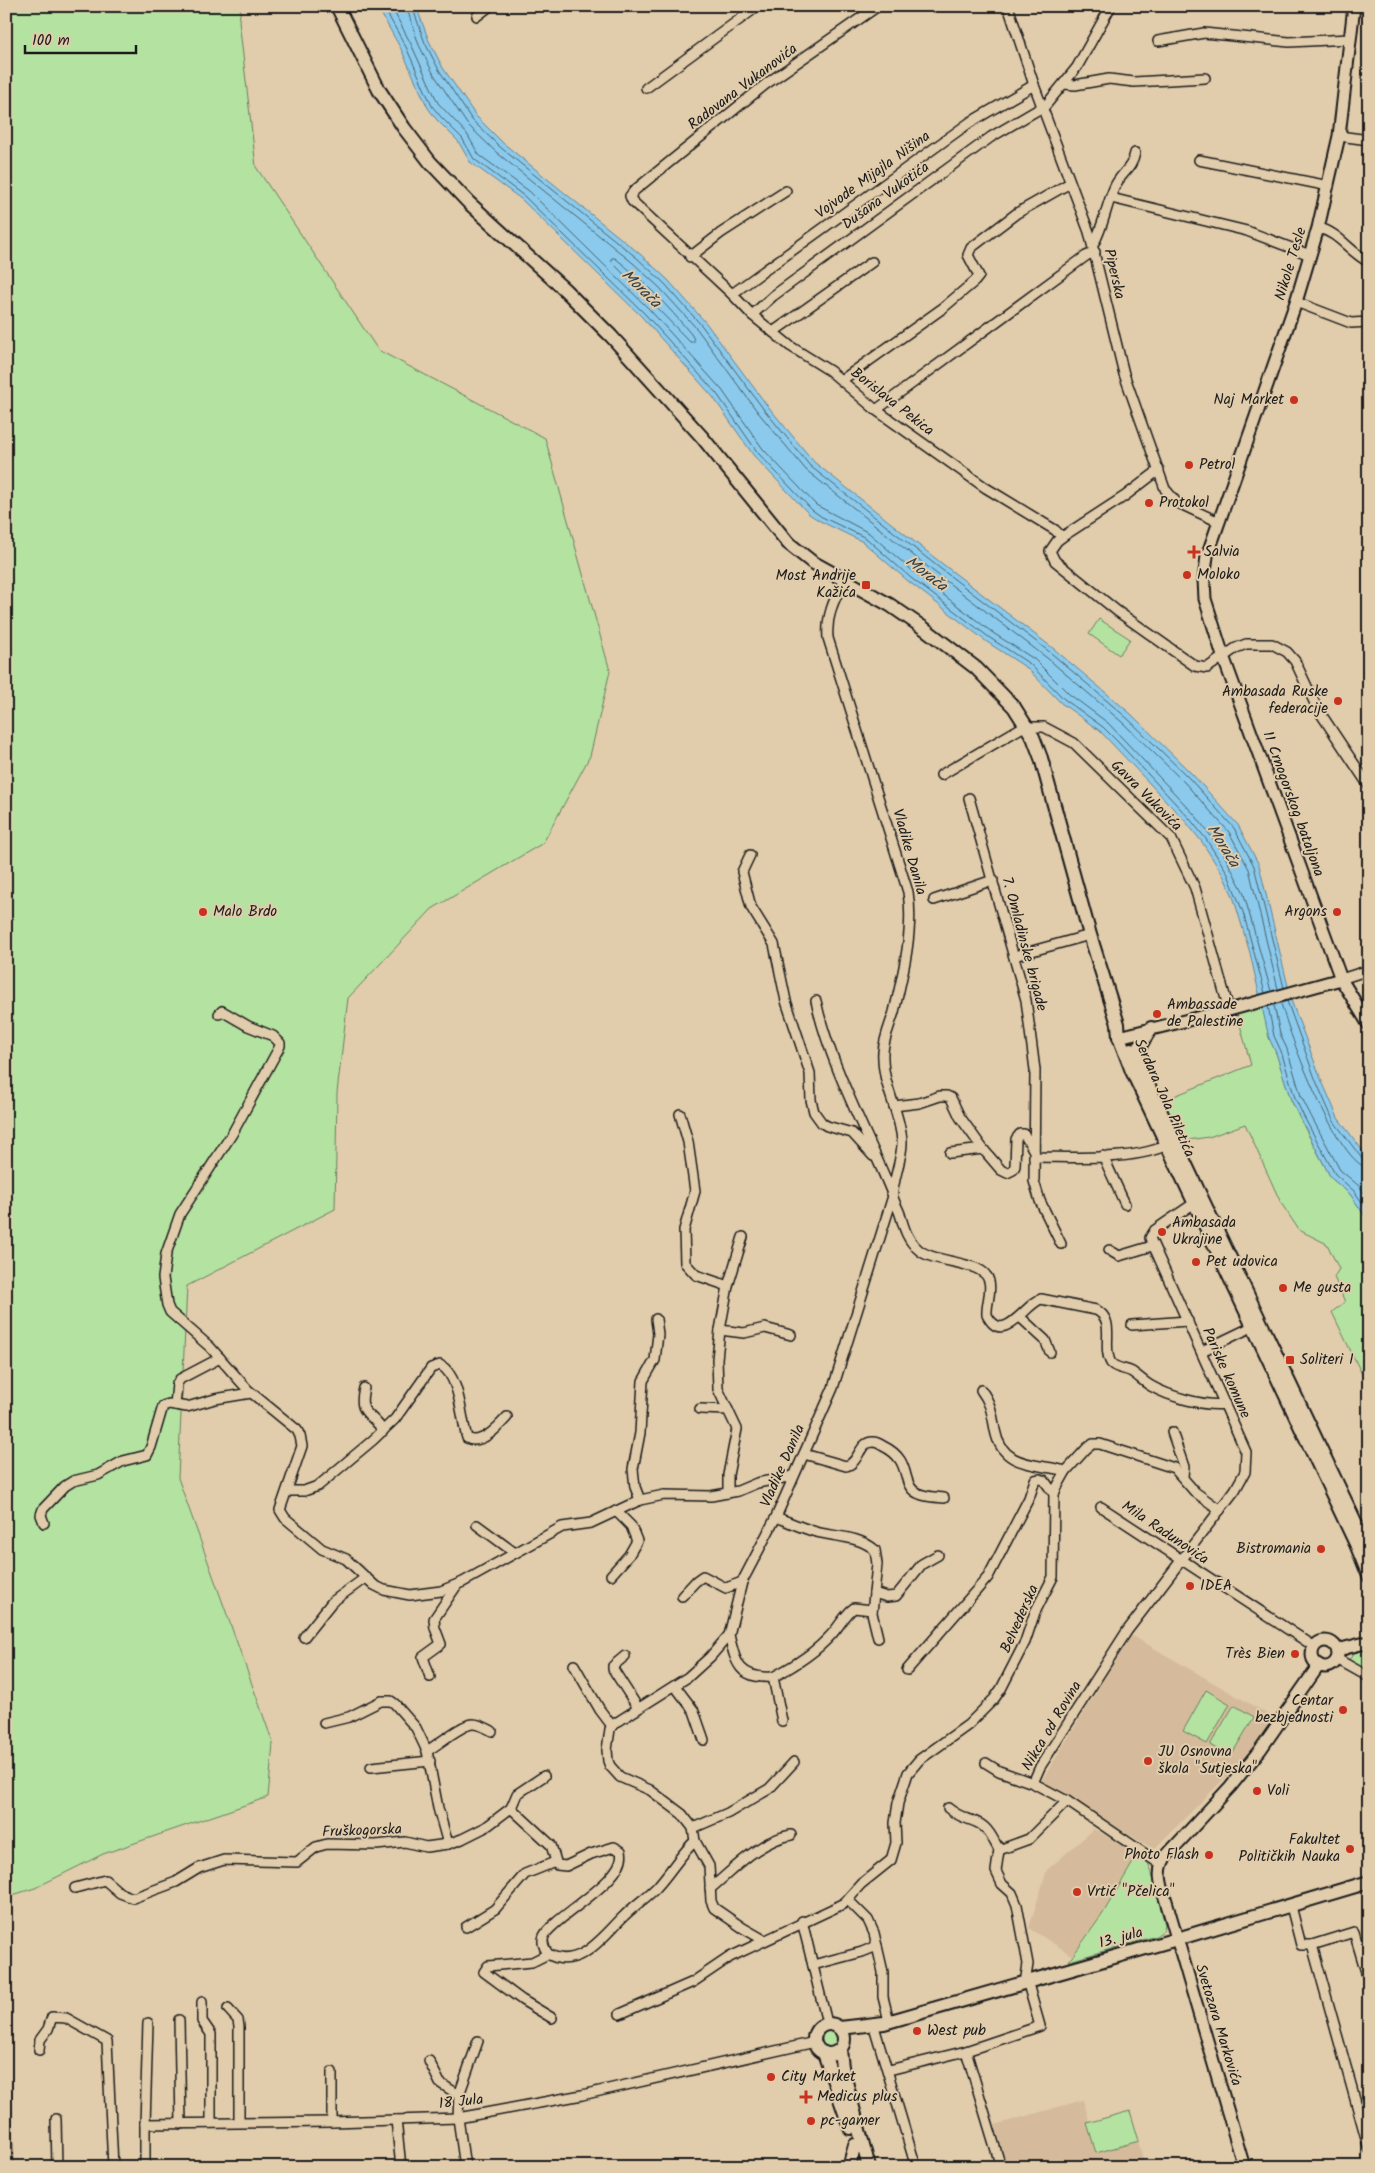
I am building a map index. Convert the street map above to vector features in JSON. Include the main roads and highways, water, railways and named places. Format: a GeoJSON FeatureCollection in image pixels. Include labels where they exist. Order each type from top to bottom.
{"type":"FeatureCollection","features":[{"type":"Feature","properties":{"kind":"main road","name":"Serdara Jola Piletića"},"geometry":{"type":"LineString","coordinates":[[337,6],[362,60],[383,96],[410,136],[440,174],[469,203],[565,290],[611,336],[702,437],[788,543],[805,558],[904,614],[969,662],[1006,697],[1027,726],[1041,758],[1090,935],[1134,1066],[1257,1325],[1369,1576]]}},
{"type":"Feature","properties":{"kind":"main road"},"geometry":{"type":"LineString","coordinates":[[1134,1066],[1141,1044],[1152,1028]]}},
{"type":"Feature","properties":{"kind":"main road","name":"Serdara Jola Piletića"},"geometry":{"type":"LineString","coordinates":[[1172,1144],[1194,1204],[1208,1234],[1257,1325],[1369,1551]]}},
{"type":"Feature","properties":{"kind":"main road","name":"13. jula"},"geometry":{"type":"LineString","coordinates":[[880,2024],[1369,1882]]}},
{"type":"Feature","properties":{"kind":"main road"},"geometry":{"type":"LineString","coordinates":[[862,2167],[824,2053],[816,2047],[815,2042],[817,2030],[827,2024],[840,2028],[880,2024]]}},
{"type":"Feature","properties":{"kind":"main road"},"geometry":{"type":"LineString","coordinates":[[824,2053],[832,2053],[880,2024]]}},
{"type":"Feature","properties":{"kind":"main road"},"geometry":{"type":"LineString","coordinates":[[840,2028],[844,2035],[842,2046],[844,2077],[869,2167]]}},
{"type":"Feature","properties":{"kind":"main road"},"geometry":{"type":"LineString","coordinates":[[849,2167],[856,2145]]}},
{"type":"Feature","properties":{"kind":"water","name":"Morača"},"geometry":{"type":"Polygon","coordinates":[[[377,6],[416,6],[429,41],[443,68],[476,116],[503,143],[640,254],[668,280],[706,323],[766,404],[814,462],[1054,649],[1131,714],[1192,774],[1238,825],[1259,865],[1292,1003],[1321,1079],[1338,1118],[1369,1159],[1369,1222],[1350,1194],[1331,1178],[1291,1100],[1276,1053],[1269,1038],[1250,953],[1233,896],[1223,875],[1202,842],[1186,822],[1100,731],[1061,703],[1027,668],[987,642],[908,581],[863,542],[809,514],[754,456],[713,397],[641,316],[521,199],[470,162],[458,141],[428,108],[401,49],[377,6]]]}},
{"type":"Feature","properties":{"kind":"place","name":"Naj Market"},"geometry":{"type":"Point","coordinates":[1294,400]}},
{"type":"Feature","properties":{"kind":"place","name":"Petrol"},"geometry":{"type":"Point","coordinates":[1189,465]}},
{"type":"Feature","properties":{"kind":"place","name":"Protokol"},"geometry":{"type":"Point","coordinates":[1149,503]}},
{"type":"Feature","properties":{"kind":"place","name":"Salvia"},"geometry":{"type":"Point","coordinates":[1194,552]}},
{"type":"Feature","properties":{"kind":"place","name":"Moloko"},"geometry":{"type":"Point","coordinates":[1187,575]}},
{"type":"Feature","properties":{"kind":"place","name":"Most Andrije Kažića"},"geometry":{"type":"Point","coordinates":[866,585]}},
{"type":"Feature","properties":{"kind":"place","name":"Ambasada Ruske federacije"},"geometry":{"type":"Point","coordinates":[1338,701]}},
{"type":"Feature","properties":{"kind":"place","name":"Malo Brdo"},"geometry":{"type":"Point","coordinates":[203,912]}},
{"type":"Feature","properties":{"kind":"place","name":"Argons"},"geometry":{"type":"Point","coordinates":[1337,912]}},
{"type":"Feature","properties":{"kind":"place","name":"Ambassade de Palestine"},"geometry":{"type":"Point","coordinates":[1157,1014]}},
{"type":"Feature","properties":{"kind":"place","name":"Ambasada Ukrajine"},"geometry":{"type":"Point","coordinates":[1162,1232]}},
{"type":"Feature","properties":{"kind":"place","name":"Pet udovica"},"geometry":{"type":"Point","coordinates":[1196,1262]}},
{"type":"Feature","properties":{"kind":"place","name":"Me gusta"},"geometry":{"type":"Point","coordinates":[1283,1288]}},
{"type":"Feature","properties":{"kind":"place","name":"Soliteri I"},"geometry":{"type":"Point","coordinates":[1290,1360]}},
{"type":"Feature","properties":{"kind":"place","name":"Bistromania"},"geometry":{"type":"Point","coordinates":[1321,1549]}},
{"type":"Feature","properties":{"kind":"place","name":"IDEA"},"geometry":{"type":"Point","coordinates":[1190,1586]}},
{"type":"Feature","properties":{"kind":"place","name":"Très Bien"},"geometry":{"type":"Point","coordinates":[1295,1654]}},
{"type":"Feature","properties":{"kind":"place","name":"Centar bezbjednosti"},"geometry":{"type":"Point","coordinates":[1343,1710]}},
{"type":"Feature","properties":{"kind":"place","name":"JU Osnovna škola \"Sutjeska\""},"geometry":{"type":"Point","coordinates":[1148,1761]}},
{"type":"Feature","properties":{"kind":"place","name":"Voli"},"geometry":{"type":"Point","coordinates":[1257,1791]}},
{"type":"Feature","properties":{"kind":"place","name":"Fakultet Političkih Nauka"},"geometry":{"type":"Point","coordinates":[1350,1849]}},
{"type":"Feature","properties":{"kind":"place","name":"Photo Flash"},"geometry":{"type":"Point","coordinates":[1209,1855]}},
{"type":"Feature","properties":{"kind":"place","name":"Vrtić \"Pčelica\""},"geometry":{"type":"Point","coordinates":[1077,1892]}},
{"type":"Feature","properties":{"kind":"place","name":"West pub"},"geometry":{"type":"Point","coordinates":[917,2031]}},
{"type":"Feature","properties":{"kind":"place","name":"City Market"},"geometry":{"type":"Point","coordinates":[771,2077]}},
{"type":"Feature","properties":{"kind":"place","name":"Medicus plus"},"geometry":{"type":"Point","coordinates":[806,2097]}},
{"type":"Feature","properties":{"kind":"place","name":"pc-gamer"},"geometry":{"type":"Point","coordinates":[811,2121]}}]}
